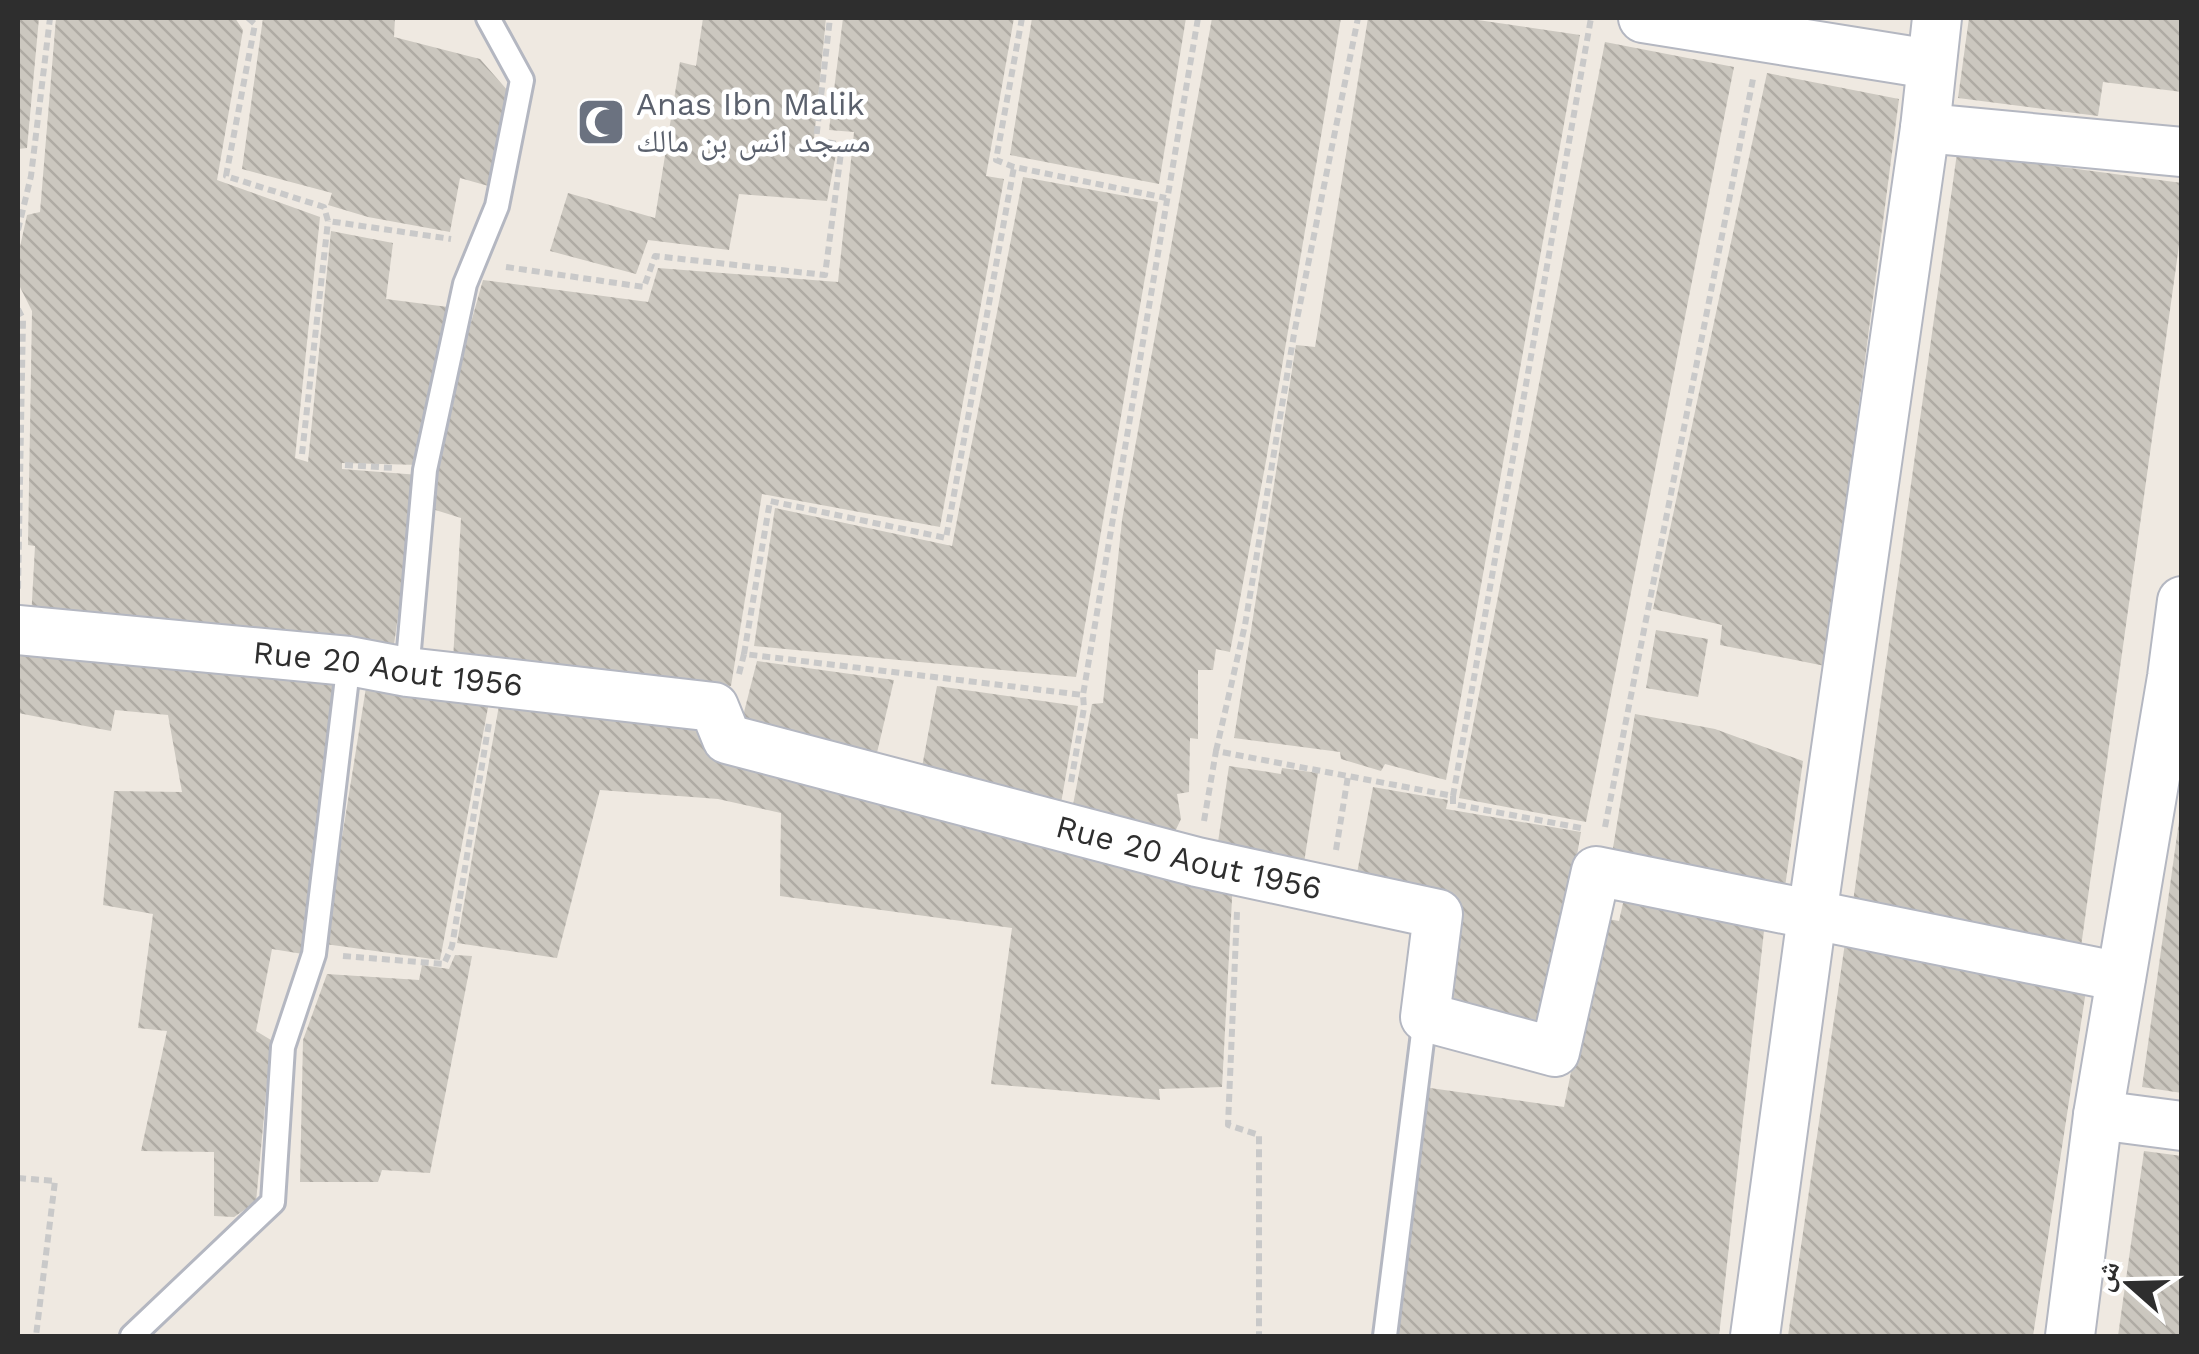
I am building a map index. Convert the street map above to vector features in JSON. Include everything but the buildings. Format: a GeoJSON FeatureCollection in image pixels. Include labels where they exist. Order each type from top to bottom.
{"type":"FeatureCollection","features":[{"type":"Feature","properties":{"kind":"street"},"geometry":{"type":"LineString","coordinates":[[1643,18],[1763,28],[1930,64]]}},
{"type":"Feature","properties":{"kind":"street"},"geometry":{"type":"LineString","coordinates":[[1755,1336],[1926,128],[1937,18]]}},
{"type":"Feature","properties":{"kind":"street"},"geometry":{"type":"LineString","coordinates":[[1926,128],[2182,152]]}},
{"type":"Feature","properties":{"kind":"street"},"geometry":{"type":"LineString","coordinates":[[2070,1336],[2098,1115],[2177,678],[2182,601]]}},
{"type":"Feature","properties":{"kind":"street","name":"Rue 20 Aout 1956"},"geometry":{"type":"LineString","coordinates":[[18,630],[349,661],[406,672],[714,708],[728,739],[1218,867],[1438,914],[1425,1017]]}},
{"type":"Feature","properties":{"kind":"street"},"geometry":{"type":"LineString","coordinates":[[1425,1017],[1554,1052],[1600,852],[1812,916],[2121,977]]}},
{"type":"Feature","properties":{"kind":"street"},"geometry":{"type":"LineString","coordinates":[[2098,1115],[2182,1126]]}},
{"type":"Feature","properties":{"kind":"lane"},"geometry":{"type":"LineString","coordinates":[[406,672],[425,470],[465,284],[498,206],[522,80],[488,18]]}},
{"type":"Feature","properties":{"kind":"lane"},"geometry":{"type":"LineString","coordinates":[[132,1336],[273,1202],[283,1047],[314,954],[349,661]]}},
{"type":"Feature","properties":{"kind":"lane"},"geometry":{"type":"LineString","coordinates":[[1385,1336],[1425,1017]]}},
{"type":"Feature","properties":{"kind":"path"},"geometry":{"type":"LineString","coordinates":[[18,230],[30,176],[50,18]]}},
{"type":"Feature","properties":{"kind":"path"},"geometry":{"type":"LineString","coordinates":[[248,18],[255,24],[226,176],[324,208],[328,221],[302,454]]}},
{"type":"Feature","properties":{"kind":"path"},"geometry":{"type":"LineString","coordinates":[[328,221],[644,287],[655,256],[825,275],[842,145],[816,140],[830,18]]}},
{"type":"Feature","properties":{"kind":"path"},"geometry":{"type":"LineString","coordinates":[[1022,18],[996,160],[1014,168],[1166,198]]}},
{"type":"Feature","properties":{"kind":"path"},"geometry":{"type":"LineString","coordinates":[[1064,828],[1083,694],[1198,18]]}},
{"type":"Feature","properties":{"kind":"path"},"geometry":{"type":"LineString","coordinates":[[1259,1336],[1259,1135],[1228,1124],[1216,750],[1245,625],[1294,334],[1358,18]]}},
{"type":"Feature","properties":{"kind":"path"},"geometry":{"type":"LineString","coordinates":[[1590,18],[1452,804],[1600,852],[1763,28]]}},
{"type":"Feature","properties":{"kind":"path"},"geometry":{"type":"LineString","coordinates":[[714,708],[733,700],[770,501],[946,538],[1014,168]]}},
{"type":"Feature","properties":{"kind":"path"},"geometry":{"type":"LineString","coordinates":[[18,309],[24,319],[18,630]]}},
{"type":"Feature","properties":{"kind":"path"},"geometry":{"type":"LineString","coordinates":[[346,465],[425,470]]}},
{"type":"Feature","properties":{"kind":"path"},"geometry":{"type":"LineString","coordinates":[[744,654],[1083,694]]}},
{"type":"Feature","properties":{"kind":"path"},"geometry":{"type":"LineString","coordinates":[[314,954],[444,964],[452,946],[496,683]]}},
{"type":"Feature","properties":{"kind":"path"},"geometry":{"type":"LineString","coordinates":[[1216,750],[1454,796]]}},
{"type":"Feature","properties":{"kind":"path"},"geometry":{"type":"LineString","coordinates":[[1330,891],[1348,776]]}},
{"type":"Feature","properties":{"kind":"path"},"geometry":{"type":"LineString","coordinates":[[18,1178],[55,1181],[36,1336]]}},
{"type":"Feature","properties":{"kind":"place","name":"Anas Ibn Malik مسجد انس بن مالك"},"geometry":{"type":"Point","coordinates":[601,122]}}]}
